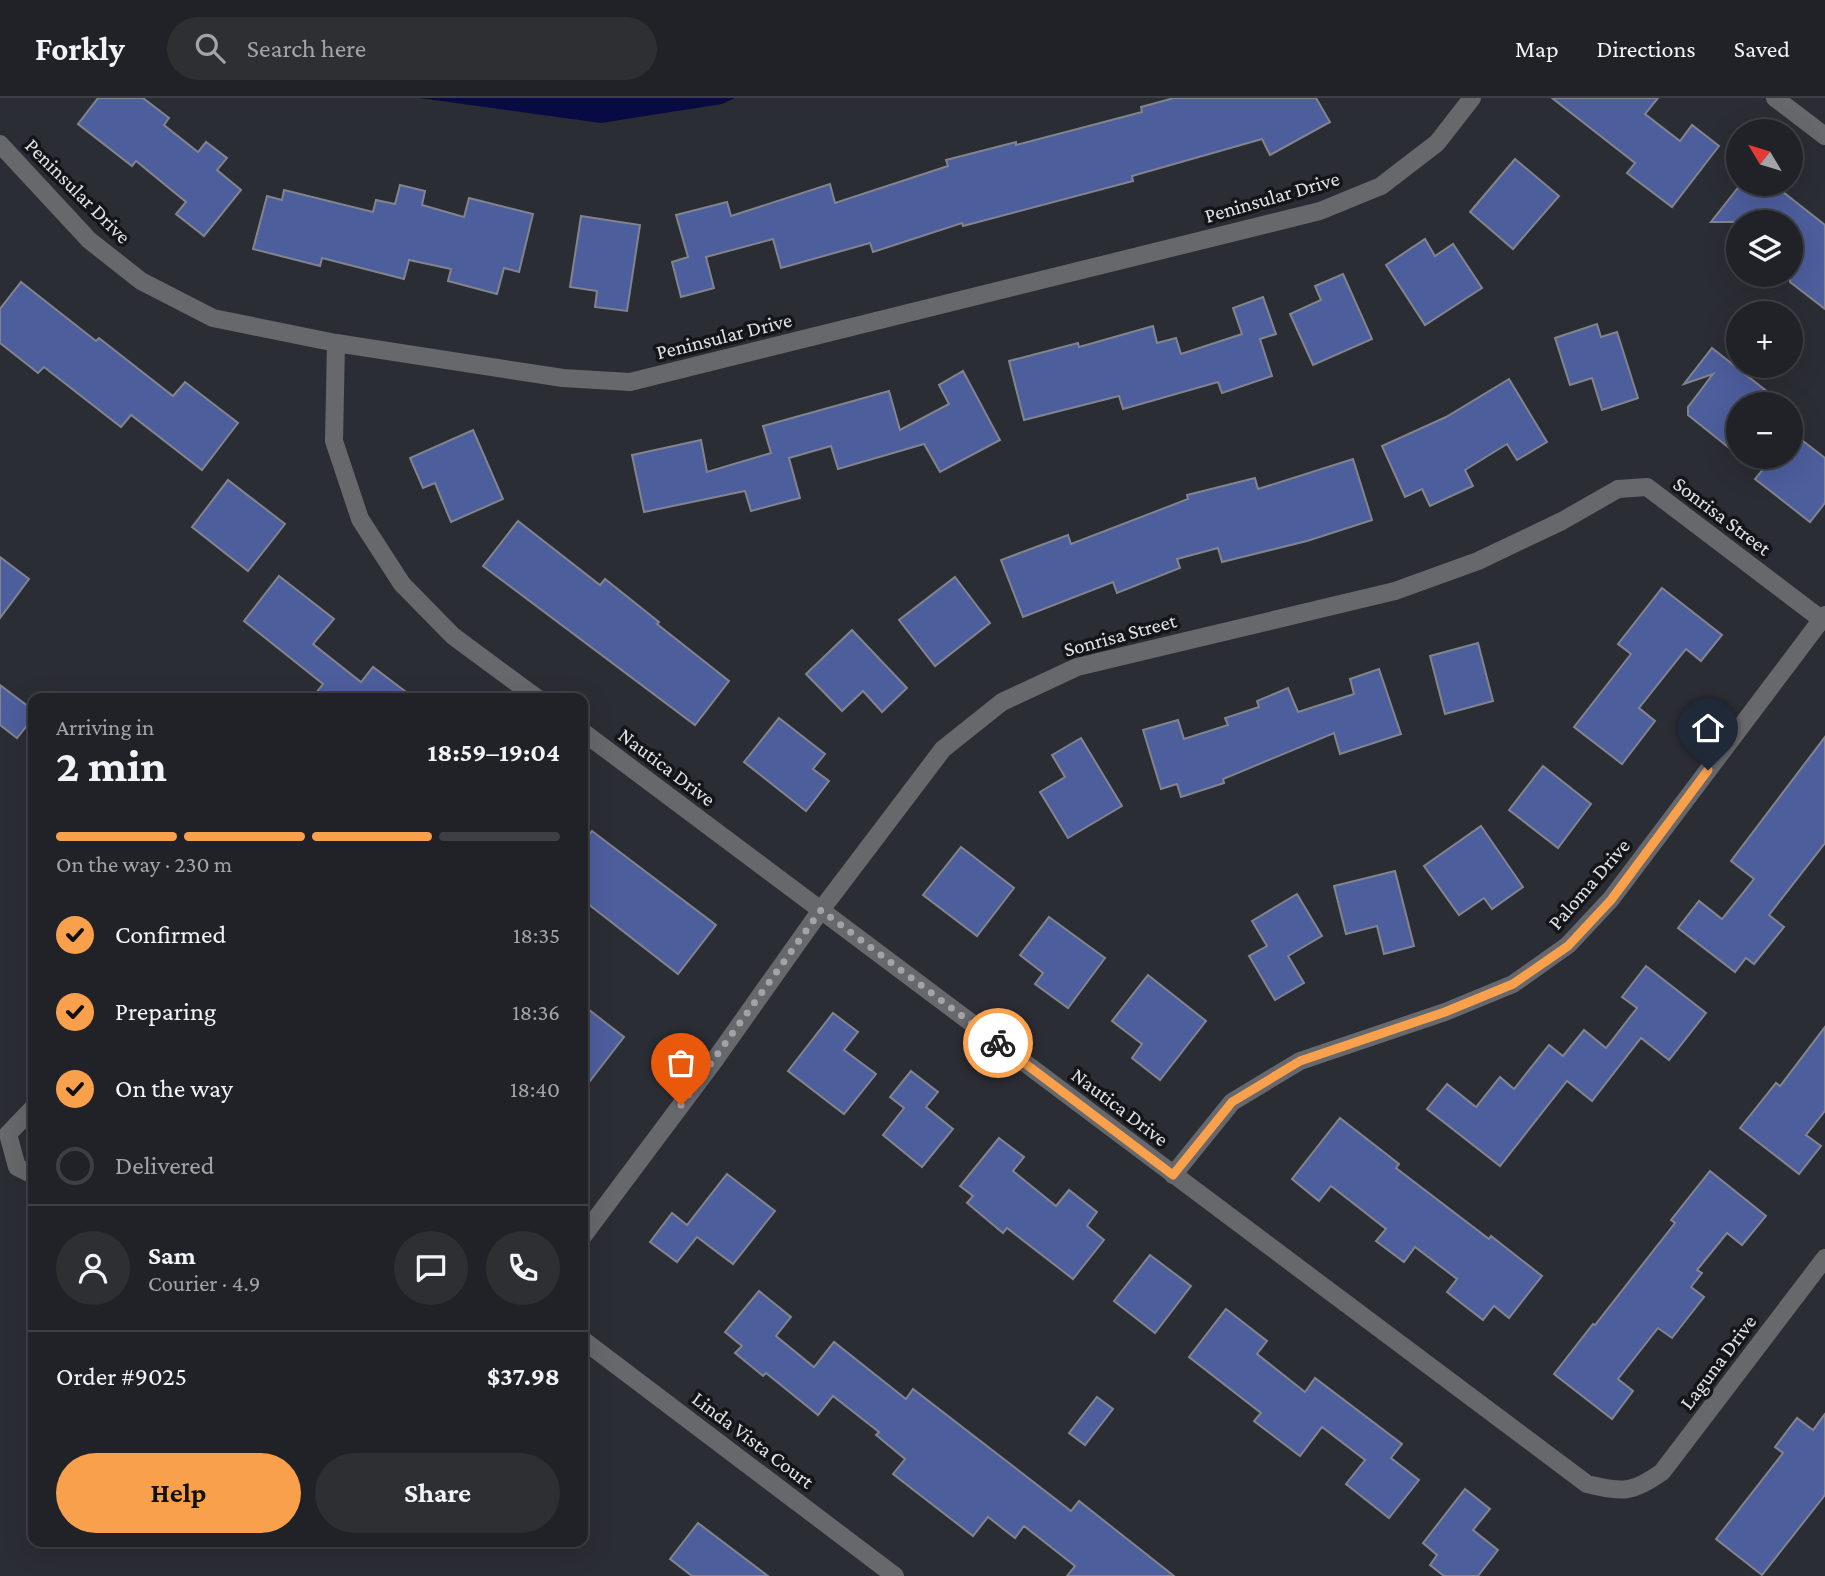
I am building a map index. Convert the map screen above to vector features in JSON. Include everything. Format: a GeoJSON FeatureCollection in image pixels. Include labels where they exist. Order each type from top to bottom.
{"type":"FeatureCollection","features":[{"type":"Feature","properties":{"kind":"street","name":"Peninsular Drive"},"geometry":{"type":"LineString","coordinates":[[0,144],[89,240],[141,281],[213,318],[336,343],[563,378],[630,382],[1320,211],[1381,186],[1437,143],[1472,98]]}},
{"type":"Feature","properties":{"kind":"street"},"geometry":{"type":"LineString","coordinates":[[1775,98],[1825,136]]}},
{"type":"Feature","properties":{"kind":"street"},"geometry":{"type":"LineString","coordinates":[[336,343],[334,441],[360,519],[402,584],[453,636],[530,693]]}},
{"type":"Feature","properties":{"kind":"street","name":"Sonrisa Street"},"geometry":{"type":"LineString","coordinates":[[588,1229],[714,1062],[821,910],[943,749],[1002,702],[1077,667],[1407,586],[1478,561],[1562,521],[1618,489],[1647,487],[1823,617]]}},
{"type":"Feature","properties":{"kind":"street","name":"Paloma Drive"},"geometry":{"type":"LineString","coordinates":[[1173,1175],[1232,1102],[1300,1061],[1445,1012],[1513,984],[1568,946],[1611,900],[1823,617]]}},
{"type":"Feature","properties":{"kind":"street","name":"Nautica Drive"},"geometry":{"type":"LineString","coordinates":[[588,737],[1587,1484],[1619,1491],[1641,1487]]}},
{"type":"Feature","properties":{"kind":"street"},"geometry":{"type":"LineString","coordinates":[[28,1113],[8,1135],[17,1167],[28,1172]]}},
{"type":"Feature","properties":{"kind":"street","name":"Laguna Drive"},"geometry":{"type":"LineString","coordinates":[[1641,1487],[1662,1472],[1825,1258]]}},
{"type":"Feature","properties":{"kind":"street","name":"Linda Vista Court"},"geometry":{"type":"LineString","coordinates":[[588,1344],[895,1576]]}},
{"type":"Feature","properties":{"kind":"shaded area"},"geometry":{"type":"Polygon","coordinates":[[[420,98],[735,98],[722,104],[601,123],[420,98]]]}},
{"type":"Feature","properties":{"kind":"building"},"geometry":{"type":"Polygon","coordinates":[[[98,98],[143,98],[169,118],[164,125],[198,152],[206,142],[227,158],[217,170],[241,190],[204,236],[176,214],[186,202],[136,161],[132,166],[78,124],[98,98]]]}},
{"type":"Feature","properties":{"kind":"building"},"geometry":{"type":"Polygon","coordinates":[[[1174,98],[1316,98],[1330,122],[1270,155],[1262,139],[1132,176],[1133,181],[963,226],[962,223],[873,252],[870,243],[781,268],[773,239],[706,257],[714,288],[681,297],[672,262],[688,257],[676,215],[727,202],[731,216],[830,184],[835,203],[948,166],[946,160],[1142,112],[1141,107],[1174,98]]]}},
{"type":"Feature","properties":{"kind":"building"},"geometry":{"type":"Polygon","coordinates":[[[1552,98],[1658,98],[1645,114],[1680,141],[1692,125],[1719,146],[1672,207],[1627,173],[1635,163],[1552,98]]]}},
{"type":"Feature","properties":{"kind":"building"},"geometry":{"type":"Polygon","coordinates":[[[1515,159],[1559,196],[1513,249],[1470,212],[1515,159]]]}},
{"type":"Feature","properties":{"kind":"building"},"geometry":{"type":"Polygon","coordinates":[[[400,185],[425,191],[422,205],[464,217],[469,198],[533,214],[519,272],[504,268],[497,294],[448,281],[451,269],[409,260],[404,279],[322,258],[320,266],[253,249],[267,196],[282,200],[284,190],[373,212],[376,200],[395,204],[400,185]]]}},
{"type":"Feature","properties":{"kind":"building"},"geometry":{"type":"Polygon","coordinates":[[[1732,196],[1788,196],[1825,225],[1825,309],[1796,287],[1803,287],[1803,210],[1726,210],[1726,222],[1711,222],[1732,196]]]}},
{"type":"Feature","properties":{"kind":"building"},"geometry":{"type":"Polygon","coordinates":[[[581,216],[640,225],[627,311],[595,307],[597,291],[570,287],[581,216]]]}},
{"type":"Feature","properties":{"kind":"building"},"geometry":{"type":"Polygon","coordinates":[[[1425,239],[1435,256],[1453,244],[1482,288],[1425,325],[1386,265],[1425,239]]]}},
{"type":"Feature","properties":{"kind":"building"},"geometry":{"type":"Polygon","coordinates":[[[1343,274],[1372,339],[1313,365],[1290,314],[1321,300],[1315,286],[1343,274]]]}},
{"type":"Feature","properties":{"kind":"building"},"geometry":{"type":"Polygon","coordinates":[[[21,282],[96,341],[99,338],[173,396],[185,382],[238,423],[202,470],[131,415],[121,427],[44,367],[38,373],[0,343],[0,309],[21,282]]]}},
{"type":"Feature","properties":{"kind":"building"},"geometry":{"type":"Polygon","coordinates":[[[1263,297],[1276,334],[1260,339],[1272,376],[1222,393],[1218,382],[1123,409],[1119,396],[1024,420],[1009,361],[1078,343],[1079,347],[1153,326],[1157,343],[1176,338],[1181,354],[1242,334],[1233,308],[1263,297]]]}},
{"type":"Feature","properties":{"kind":"building"},"geometry":{"type":"Polygon","coordinates":[[[1597,324],[1601,337],[1617,332],[1638,398],[1602,410],[1592,378],[1570,385],[1555,338],[1597,324]]]}},
{"type":"Feature","properties":{"kind":"building"},"geometry":{"type":"Polygon","coordinates":[[[1712,348],[1726,359],[1726,378],[1750,378],[1768,392],[1726,392],[1726,445],[1688,415],[1688,407],[1713,374],[1684,384],[1712,348]]]}},
{"type":"Feature","properties":{"kind":"building"},"geometry":{"type":"Polygon","coordinates":[[[963,371],[1000,440],[940,472],[924,444],[838,469],[831,446],[789,458],[800,498],[751,511],[745,491],[644,512],[632,455],[701,440],[707,472],[771,453],[763,426],[889,391],[900,430],[949,404],[939,385],[963,371]]]}},
{"type":"Feature","properties":{"kind":"building"},"geometry":{"type":"Polygon","coordinates":[[[1509,379],[1547,442],[1517,460],[1507,444],[1465,470],[1473,486],[1430,506],[1422,489],[1405,497],[1382,446],[1446,417],[1509,379]]]}},
{"type":"Feature","properties":{"kind":"building"},"geometry":{"type":"Polygon","coordinates":[[[473,430],[503,499],[451,522],[435,483],[423,488],[410,458],[473,430]]]}},
{"type":"Feature","properties":{"kind":"building"},"geometry":{"type":"Polygon","coordinates":[[[1803,441],[1825,458],[1825,503],[1810,522],[1755,479],[1763,469],[1803,469],[1803,441]]]}},
{"type":"Feature","properties":{"kind":"building"},"geometry":{"type":"Polygon","coordinates":[[[1353,459],[1372,520],[1307,541],[1222,562],[1218,548],[1177,559],[1180,568],[1117,593],[1113,582],[1023,617],[1001,560],[1068,535],[1071,544],[1188,499],[1187,495],[1255,478],[1258,489],[1353,459]]]}},
{"type":"Feature","properties":{"kind":"building"},"geometry":{"type":"Polygon","coordinates":[[[228,480],[285,524],[248,571],[192,527],[228,480]]]}},
{"type":"Feature","properties":{"kind":"building"},"geometry":{"type":"Polygon","coordinates":[[[518,521],[600,585],[605,579],[729,681],[695,725],[483,566],[518,521]]]}},
{"type":"Feature","properties":{"kind":"building"},"geometry":{"type":"Polygon","coordinates":[[[0,557],[29,579],[0,618],[0,557]]]}},
{"type":"Feature","properties":{"kind":"building"},"geometry":{"type":"Polygon","coordinates":[[[279,576],[334,619],[313,644],[361,682],[373,667],[407,693],[316,693],[323,684],[244,621],[279,576]]]}},
{"type":"Feature","properties":{"kind":"building"},"geometry":{"type":"Polygon","coordinates":[[[955,577],[990,623],[935,666],[899,620],[955,577]]]}},
{"type":"Feature","properties":{"kind":"building"},"geometry":{"type":"Polygon","coordinates":[[[1662,588],[1722,635],[1701,661],[1686,649],[1639,708],[1655,721],[1622,764],[1574,727],[1631,654],[1618,644],[1662,588]]]}},
{"type":"Feature","properties":{"kind":"building"},"geometry":{"type":"Polygon","coordinates":[[[852,630],[907,688],[882,712],[863,691],[842,711],[806,674],[852,630]]]}},
{"type":"Feature","properties":{"kind":"building"},"geometry":{"type":"Polygon","coordinates":[[[1478,643],[1493,701],[1445,714],[1430,656],[1478,643]]]}},
{"type":"Feature","properties":{"kind":"building"},"geometry":{"type":"Polygon","coordinates":[[[1379,669],[1401,734],[1340,754],[1334,733],[1223,779],[1224,783],[1181,797],[1177,784],[1161,789],[1143,730],[1178,720],[1184,739],[1228,725],[1225,718],[1259,707],[1257,701],[1288,688],[1298,712],[1354,694],[1350,679],[1379,669]]]}},
{"type":"Feature","properties":{"kind":"building"},"geometry":{"type":"Polygon","coordinates":[[[0,685],[28,706],[28,724],[17,738],[0,725],[0,685]]]}},
{"type":"Feature","properties":{"kind":"building"},"geometry":{"type":"Polygon","coordinates":[[[779,718],[825,754],[813,769],[829,781],[806,811],[744,762],[779,718]]]}},
{"type":"Feature","properties":{"kind":"building"},"geometry":{"type":"Polygon","coordinates":[[[1825,737],[1825,843],[1769,915],[1784,927],[1754,964],[1746,958],[1735,972],[1678,928],[1699,901],[1722,919],[1754,879],[1731,861],[1825,737]]]}},
{"type":"Feature","properties":{"kind":"building"},"geometry":{"type":"Polygon","coordinates":[[[1081,738],[1122,806],[1068,838],[1040,792],[1065,777],[1052,755],[1081,738]]]}},
{"type":"Feature","properties":{"kind":"building"},"geometry":{"type":"Polygon","coordinates":[[[1543,766],[1591,804],[1558,848],[1509,810],[1543,766]]]}},
{"type":"Feature","properties":{"kind":"building"},"geometry":{"type":"Polygon","coordinates":[[[1481,826],[1523,887],[1492,909],[1484,898],[1459,915],[1424,866],[1481,826]]]}},
{"type":"Feature","properties":{"kind":"building"},"geometry":{"type":"Polygon","coordinates":[[[592,831],[716,925],[678,974],[588,904],[588,836],[592,831]]]}},
{"type":"Feature","properties":{"kind":"building"},"geometry":{"type":"Polygon","coordinates":[[[961,847],[1014,888],[977,936],[923,895],[961,847]]]}},
{"type":"Feature","properties":{"kind":"building"},"geometry":{"type":"Polygon","coordinates":[[[1395,871],[1414,946],[1384,954],[1377,926],[1346,934],[1334,886],[1395,871]]]}},
{"type":"Feature","properties":{"kind":"building"},"geometry":{"type":"Polygon","coordinates":[[[1297,894],[1322,936],[1288,956],[1304,983],[1275,1000],[1249,956],[1267,946],[1252,921],[1297,894]]]}},
{"type":"Feature","properties":{"kind":"building"},"geometry":{"type":"Polygon","coordinates":[[[1049,917],[1105,958],[1068,1008],[1035,984],[1043,973],[1020,955],[1049,917]]]}},
{"type":"Feature","properties":{"kind":"building"},"geometry":{"type":"Polygon","coordinates":[[[1646,966],[1706,1013],[1669,1060],[1641,1038],[1592,1101],[1567,1081],[1500,1166],[1427,1109],[1447,1084],[1476,1107],[1500,1077],[1514,1089],[1549,1045],[1563,1056],[1584,1030],[1606,1048],[1637,1008],[1622,997],[1646,966]]]}},
{"type":"Feature","properties":{"kind":"building"},"geometry":{"type":"Polygon","coordinates":[[[1148,975],[1206,1021],[1160,1080],[1132,1058],[1142,1044],[1112,1021],[1148,975]]]}},
{"type":"Feature","properties":{"kind":"building"},"geometry":{"type":"Polygon","coordinates":[[[588,1009],[624,1037],[588,1084],[588,1009]]]}},
{"type":"Feature","properties":{"kind":"building"},"geometry":{"type":"Polygon","coordinates":[[[833,1013],[858,1032],[844,1050],[876,1074],[844,1114],[788,1071],[833,1013]]]}},
{"type":"Feature","properties":{"kind":"building"},"geometry":{"type":"Polygon","coordinates":[[[1825,1027],[1825,1111],[1806,1135],[1821,1146],[1799,1174],[1740,1128],[1776,1083],[1780,1086],[1825,1027]]]}},
{"type":"Feature","properties":{"kind":"building"},"geometry":{"type":"Polygon","coordinates":[[[911,1071],[938,1092],[926,1107],[953,1129],[922,1167],[883,1135],[904,1108],[890,1097],[911,1071]]]}},
{"type":"Feature","properties":{"kind":"building"},"geometry":{"type":"Polygon","coordinates":[[[1340,1118],[1399,1164],[1396,1168],[1542,1276],[1509,1318],[1494,1306],[1483,1320],[1447,1292],[1457,1279],[1415,1247],[1404,1262],[1376,1241],[1386,1229],[1331,1186],[1319,1201],[1292,1179],[1340,1118]]]}},
{"type":"Feature","properties":{"kind":"building"},"geometry":{"type":"Polygon","coordinates":[[[999,1138],[1024,1157],[1013,1171],[1056,1206],[1069,1190],[1097,1212],[1087,1226],[1104,1240],[1073,1279],[1007,1228],[1003,1233],[967,1203],[973,1196],[960,1186],[999,1138]]]}},
{"type":"Feature","properties":{"kind":"building"},"geometry":{"type":"Polygon","coordinates":[[[1710,1171],[1766,1216],[1742,1245],[1727,1233],[1697,1270],[1702,1273],[1691,1287],[1704,1297],[1672,1338],[1658,1328],[1618,1379],[1633,1391],[1612,1419],[1554,1374],[1675,1223],[1671,1220],[1710,1171]]]}},
{"type":"Feature","properties":{"kind":"building"},"geometry":{"type":"Polygon","coordinates":[[[727,1174],[775,1211],[733,1264],[697,1237],[677,1262],[650,1242],[672,1213],[687,1225],[727,1174]]]}},
{"type":"Feature","properties":{"kind":"building"},"geometry":{"type":"Polygon","coordinates":[[[1150,1255],[1191,1286],[1155,1333],[1114,1301],[1150,1255]]]}},
{"type":"Feature","properties":{"kind":"building"},"geometry":{"type":"Polygon","coordinates":[[[759,1291],[791,1317],[776,1336],[814,1367],[834,1342],[906,1399],[913,1389],[1071,1511],[1079,1501],[1174,1576],[1067,1576],[1075,1566],[1024,1526],[1015,1538],[988,1517],[973,1536],[893,1474],[905,1459],[876,1435],[879,1432],[833,1396],[818,1415],[766,1373],[763,1376],[735,1353],[742,1346],[725,1332],[759,1291]]]}},
{"type":"Feature","properties":{"kind":"building"},"geometry":{"type":"Polygon","coordinates":[[[1226,1309],[1267,1341],[1257,1354],[1305,1392],[1315,1378],[1402,1444],[1391,1458],[1419,1480],[1389,1518],[1346,1484],[1365,1460],[1322,1427],[1300,1456],[1254,1421],[1261,1413],[1189,1357],[1226,1309]]]}},
{"type":"Feature","properties":{"kind":"building"},"geometry":{"type":"Polygon","coordinates":[[[1097,1397],[1113,1409],[1085,1445],[1069,1433],[1097,1397]]]}},
{"type":"Feature","properties":{"kind":"building"},"geometry":{"type":"Polygon","coordinates":[[[1825,1414],[1825,1495],[1762,1575],[1716,1539],[1783,1453],[1775,1447],[1797,1418],[1813,1430],[1825,1414]]]}},
{"type":"Feature","properties":{"kind":"building"},"geometry":{"type":"Polygon","coordinates":[[[1465,1489],[1490,1509],[1473,1530],[1498,1550],[1478,1576],[1444,1576],[1430,1565],[1437,1555],[1423,1543],[1465,1489]]]}},
{"type":"Feature","properties":{"kind":"building"},"geometry":{"type":"Polygon","coordinates":[[[698,1523],[768,1576],[692,1576],[670,1559],[698,1523]]]}},
{"type":"Feature","properties":{"kind":"way so far"},"geometry":{"type":"LineString","coordinates":[[681,1105],[821,910],[998,1043]]}},
{"type":"Feature","properties":{"kind":"route"},"geometry":{"type":"LineString","coordinates":[[998,1043],[1173,1175],[1232,1102],[1300,1061],[1445,1012],[1513,984],[1568,946],[1611,900],[1708,770]]}}]}
